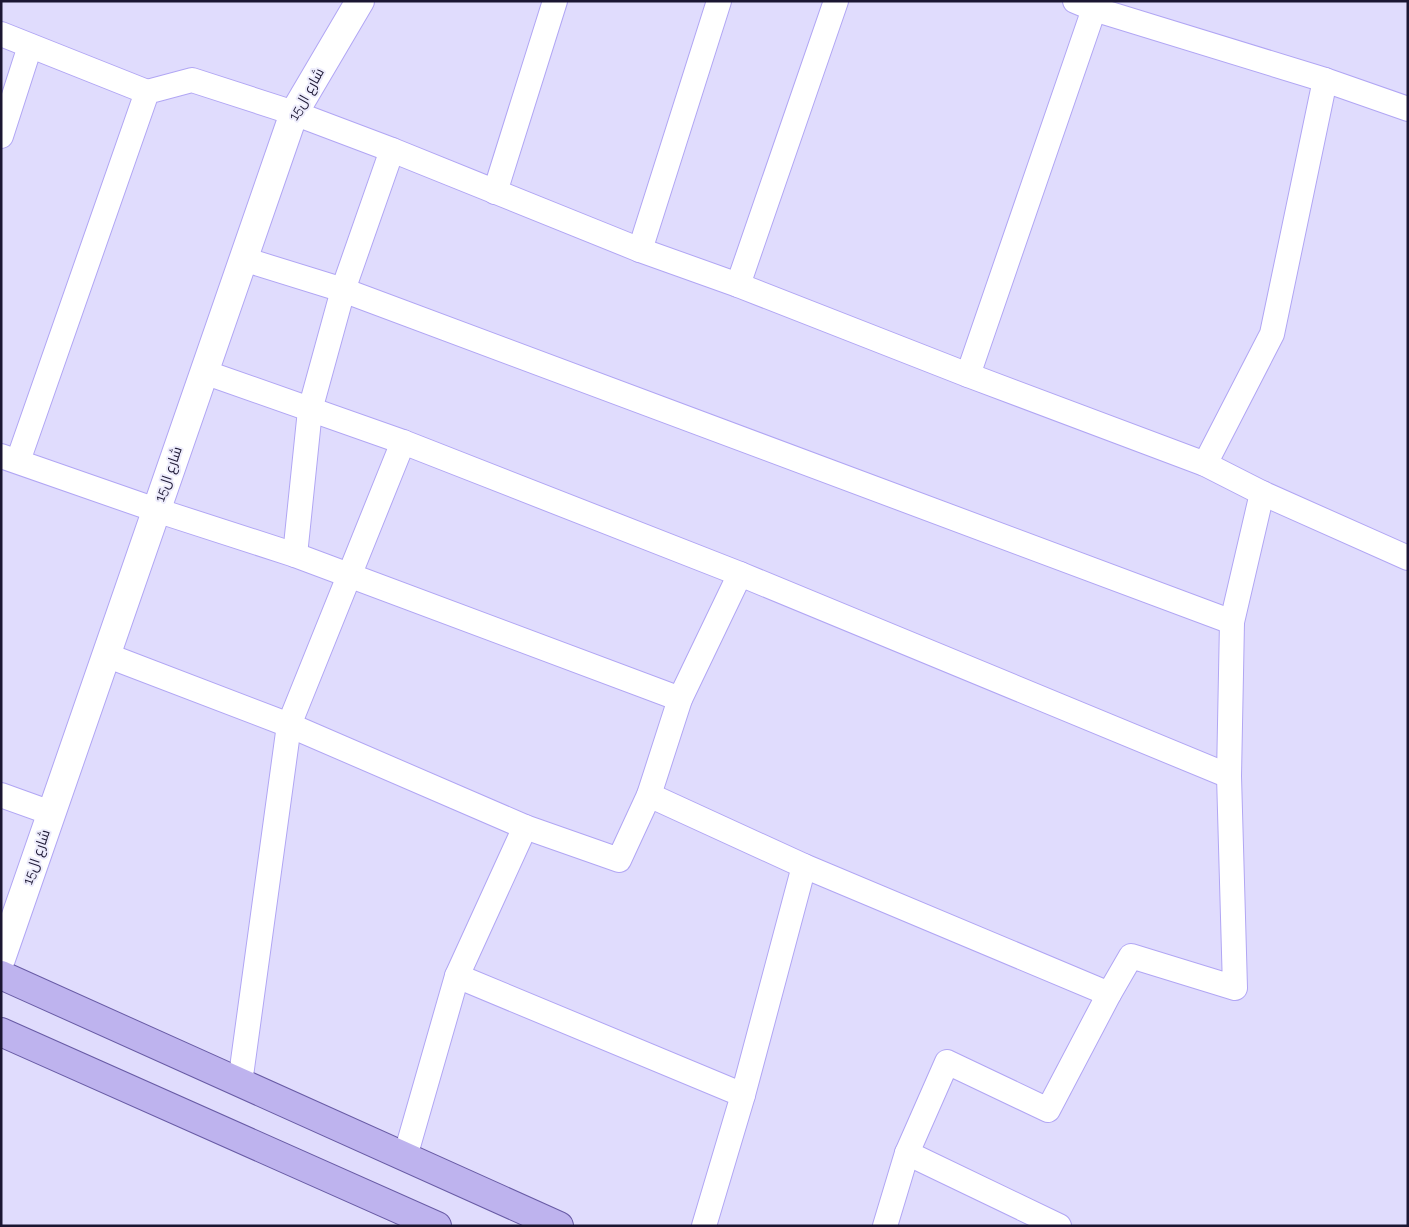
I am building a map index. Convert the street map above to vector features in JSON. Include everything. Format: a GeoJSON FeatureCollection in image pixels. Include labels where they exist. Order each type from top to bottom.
{"type":"FeatureCollection","features":[{"type":"Feature","properties":{"kind":"main road","name":"شارع ال15"},"geometry":{"type":"LineString","coordinates":[[1,959],[294,112],[360,1]]}},
{"type":"Feature","properties":{"kind":"main road"},"geometry":{"type":"LineString","coordinates":[[1,975],[558,1226]]}},
{"type":"Feature","properties":{"kind":"main road"},"geometry":{"type":"LineString","coordinates":[[1,1032],[437,1226]]}},
{"type":"Feature","properties":{"kind":"street"},"geometry":{"type":"LineString","coordinates":[[495,192],[554,1]]}},
{"type":"Feature","properties":{"kind":"street"},"geometry":{"type":"LineString","coordinates":[[640,250],[719,1]]}},
{"type":"Feature","properties":{"kind":"street"},"geometry":{"type":"LineString","coordinates":[[738,285],[836,1]]}},
{"type":"Feature","properties":{"kind":"street"},"geometry":{"type":"LineString","coordinates":[[968,375],[1085,5],[1325,80],[1408,109]]}},
{"type":"Feature","properties":{"kind":"street"},"geometry":{"type":"LineString","coordinates":[[1,34],[147,92],[192,80],[294,112],[640,250],[738,285],[968,375],[1205,464],[1262,493],[1408,558]]}},
{"type":"Feature","properties":{"kind":"street"},"geometry":{"type":"LineString","coordinates":[[1,136],[30,46]]}},
{"type":"Feature","properties":{"kind":"street"},"geometry":{"type":"LineString","coordinates":[[1205,464],[1272,334],[1325,80]]}},
{"type":"Feature","properties":{"kind":"street"},"geometry":{"type":"LineString","coordinates":[[147,92],[9,458],[156,510],[295,555],[680,699]]}},
{"type":"Feature","properties":{"kind":"street"},"geometry":{"type":"LineString","coordinates":[[295,555],[310,410],[343,290],[392,150]]}},
{"type":"Feature","properties":{"kind":"street"},"geometry":{"type":"LineString","coordinates":[[243,259],[343,290],[1232,622]]}},
{"type":"Feature","properties":{"kind":"street"},"geometry":{"type":"LineString","coordinates":[[204,372],[403,442],[740,574],[1229,776]]}},
{"type":"Feature","properties":{"kind":"street"},"geometry":{"type":"LineString","coordinates":[[240,1083],[289,725],[403,442]]}},
{"type":"Feature","properties":{"kind":"street"},"geometry":{"type":"LineString","coordinates":[[886,1226],[907,1152],[946,1062],[1048,1110],[1131,956],[1235,988],[1229,776],[1232,622],[1262,493]]}},
{"type":"Feature","properties":{"kind":"street"},"geometry":{"type":"LineString","coordinates":[[106,655],[289,725],[525,826],[619,860],[649,795],[680,699],[740,574]]}},
{"type":"Feature","properties":{"kind":"street"},"geometry":{"type":"LineString","coordinates":[[1,795],[52,813]]}},
{"type":"Feature","properties":{"kind":"street"},"geometry":{"type":"LineString","coordinates":[[649,795],[804,866],[1109,994]]}},
{"type":"Feature","properties":{"kind":"street"},"geometry":{"type":"LineString","coordinates":[[406,1157],[457,976],[525,826]]}},
{"type":"Feature","properties":{"kind":"street"},"geometry":{"type":"LineString","coordinates":[[704,1226],[742,1095],[804,866]]}},
{"type":"Feature","properties":{"kind":"street"},"geometry":{"type":"LineString","coordinates":[[457,976],[742,1095]]}},
{"type":"Feature","properties":{"kind":"street"},"geometry":{"type":"LineString","coordinates":[[907,1152],[1059,1226]]}}]}
